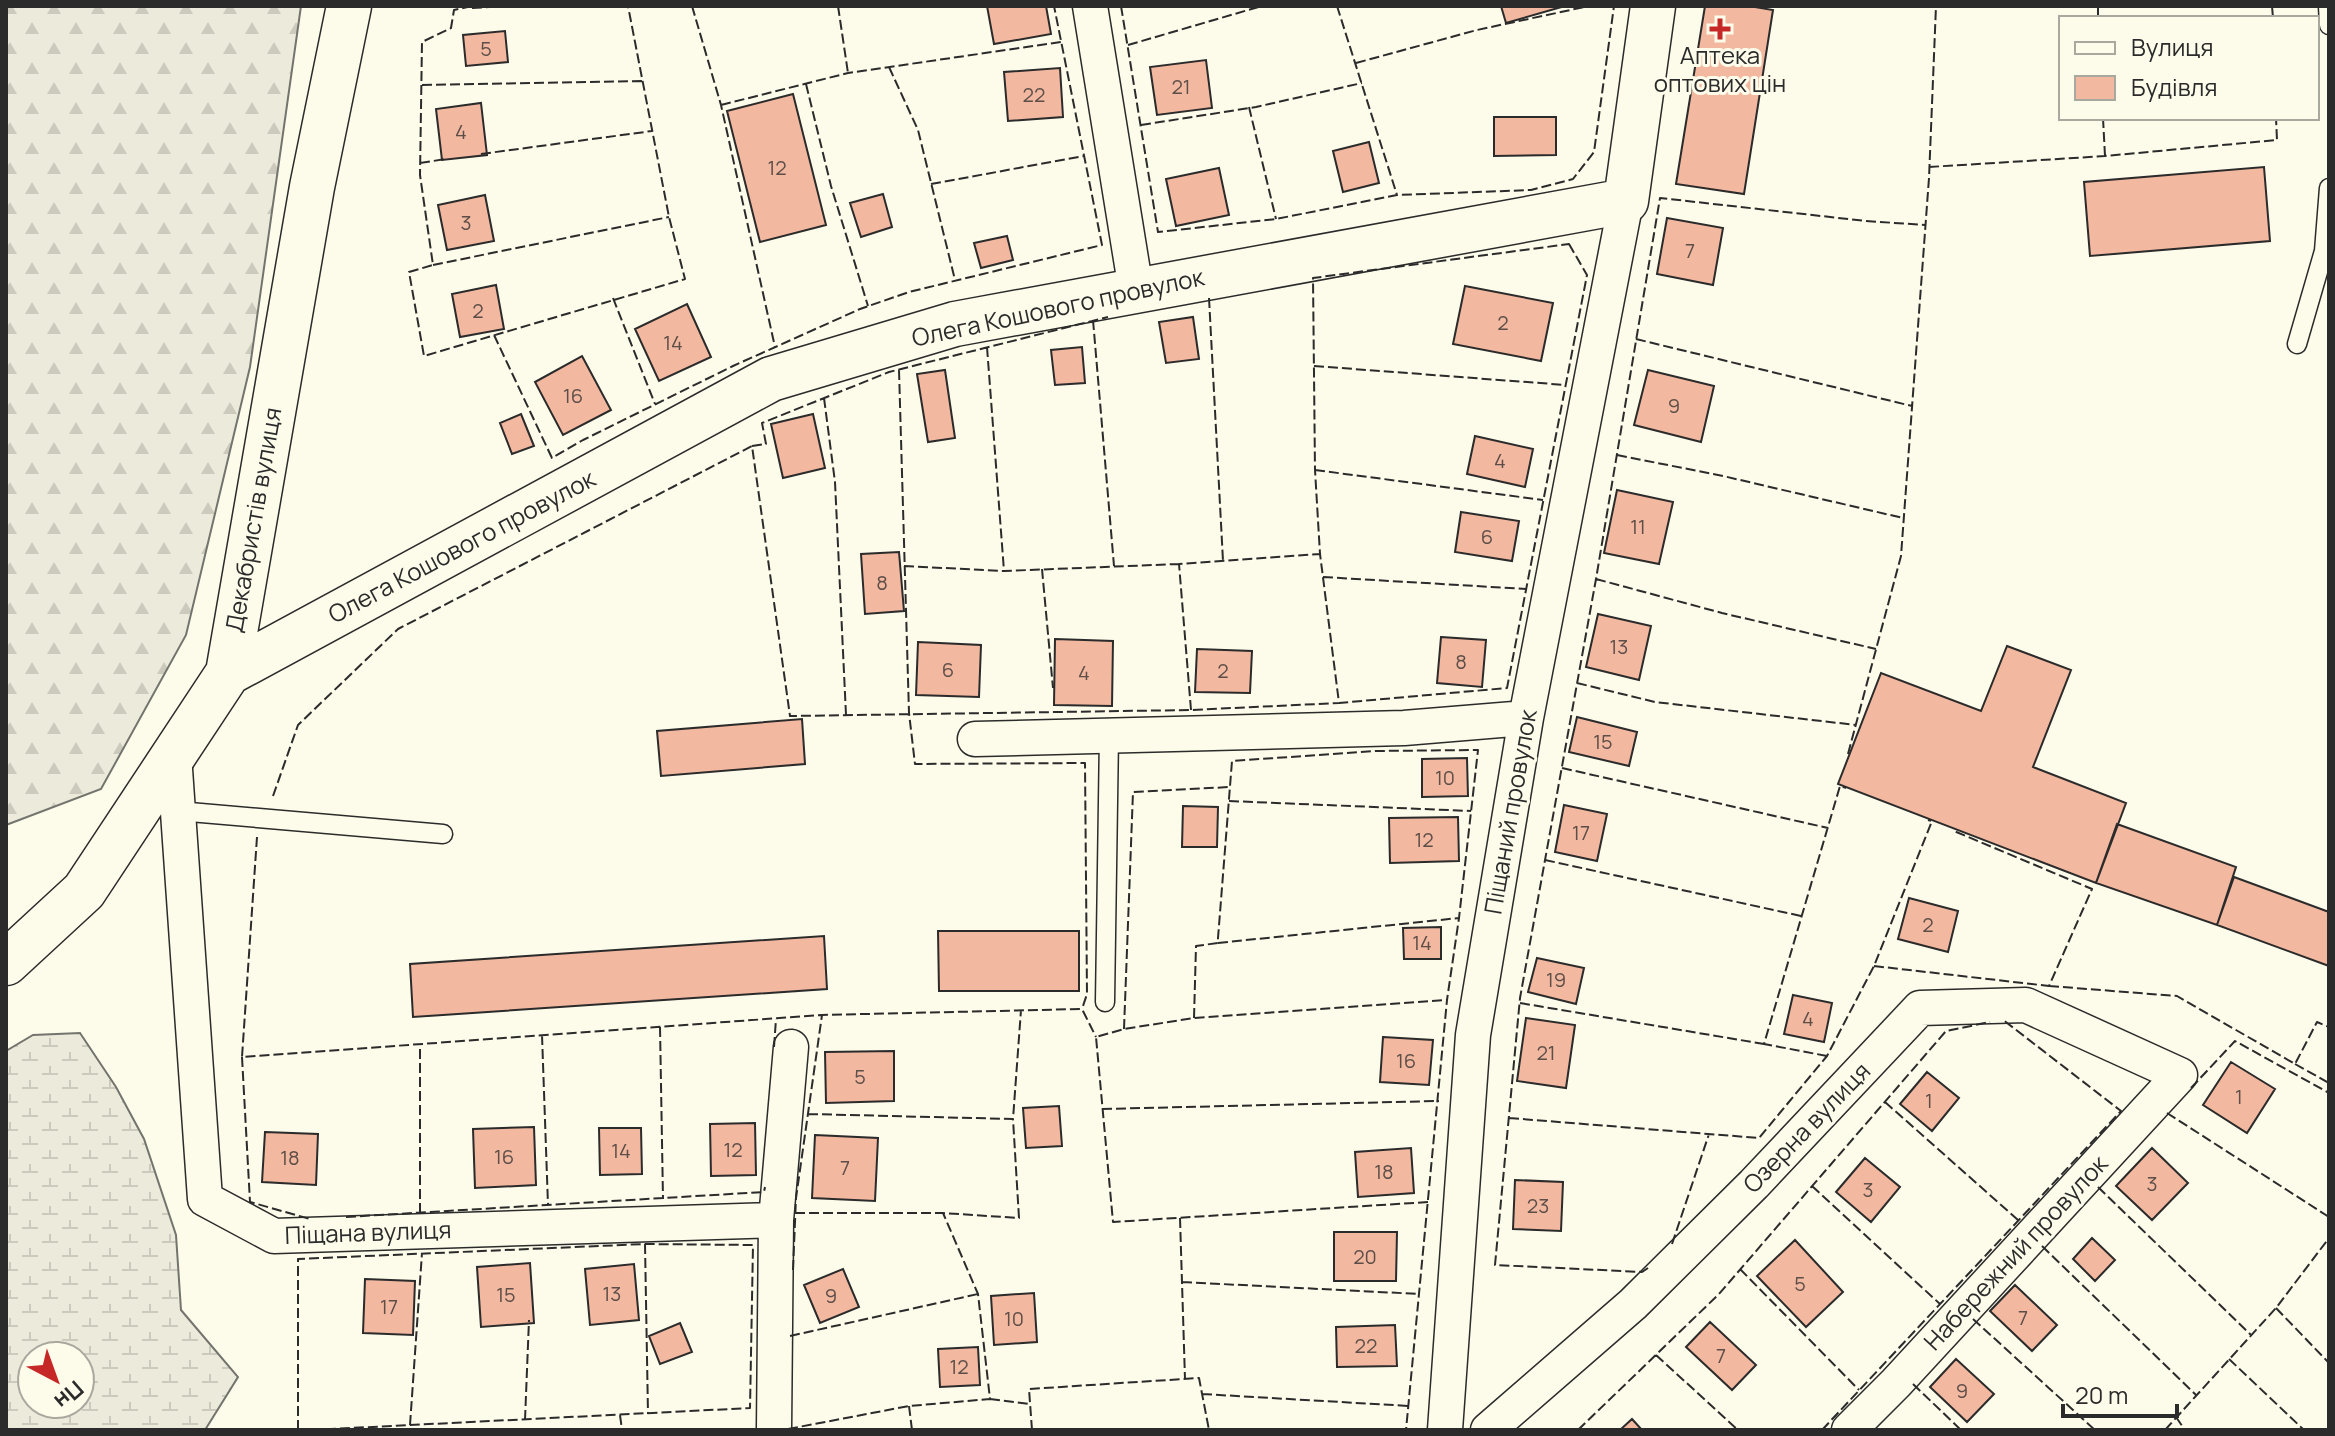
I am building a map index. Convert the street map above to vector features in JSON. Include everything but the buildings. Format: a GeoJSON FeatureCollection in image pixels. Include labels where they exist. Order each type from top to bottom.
{"type":"FeatureCollection","features":[{"type":"Feature","properties":{"kind":"street","name":"Декабристів вулиця"},"geometry":{"type":"LineString","coordinates":[[6,963],[84,891],[228,673],[312,187],[349,6]]}},
{"type":"Feature","properties":{"kind":"street"},"geometry":{"type":"LineString","coordinates":[[1090,6],[1136,290]]}},
{"type":"Feature","properties":{"kind":"street"},"geometry":{"type":"LineString","coordinates":[[1626,201],[1653,6]]}},
{"type":"Feature","properties":{"kind":"street","name":"Олега Кошового провулок"},"geometry":{"type":"LineString","coordinates":[[228,673],[771,379],[955,324],[1626,201]]}},
{"type":"Feature","properties":{"kind":"street","name":"Піщаний провулок"},"geometry":{"type":"LineString","coordinates":[[1445,1430],[1473,1035],[1526,718],[1626,201]]}},
{"type":"Feature","properties":{"kind":"street"},"geometry":{"type":"LineString","coordinates":[[975,739],[1404,728],[1526,718]]}},
{"type":"Feature","properties":{"kind":"street","name":"Піщана вулиця"},"geometry":{"type":"LineString","coordinates":[[174,755],[205,1199],[274,1236],[776,1220]]}},
{"type":"Feature","properties":{"kind":"street","name":"Озерна вулиця"},"geometry":{"type":"LineString","coordinates":[[1488,1430],[1633,1304],[1754,1184],[1920,1008],[2026,1005],[2180,1075]]}},
{"type":"Feature","properties":{"kind":"street"},"geometry":{"type":"LineString","coordinates":[[774,1430],[776,1220],[791,1047]]}},
{"type":"Feature","properties":{"kind":"street","name":"Набережний провулок"},"geometry":{"type":"LineString","coordinates":[[1849,1430],[2180,1075]]}},
{"type":"Feature","properties":{"kind":"lane"},"geometry":{"type":"LineString","coordinates":[[2328,6],[2329,25]]}},
{"type":"Feature","properties":{"kind":"lane"},"geometry":{"type":"LineString","coordinates":[[2297,344],[2324,251],[2329,188]]}},
{"type":"Feature","properties":{"kind":"lane"},"geometry":{"type":"LineString","coordinates":[[1105,1002],[1109,735]]}},
{"type":"Feature","properties":{"kind":"lane"},"geometry":{"type":"LineString","coordinates":[[178,811],[443,834]]}},
{"type":"Feature","properties":{"kind":"green space"},"geometry":{"type":"Polygon","coordinates":[[[6,6],[301,6],[250,367],[186,635],[101,789],[6,825],[6,6]]]}},
{"type":"Feature","properties":{"kind":"green space"},"geometry":{"type":"Polygon","coordinates":[[[80,1033],[116,1087],[144,1139],[176,1235],[181,1310],[238,1377],[205,1430],[6,1430],[6,1051],[33,1035],[80,1033]]]}},
{"type":"Feature","properties":{"kind":"fence"},"geometry":{"type":"LineString","coordinates":[[472,6],[454,10],[451,28],[422,42],[420,175],[433,265],[409,272],[424,356],[685,279],[669,217],[628,6]]}},
{"type":"Feature","properties":{"kind":"fence"},"geometry":{"type":"LineString","coordinates":[[472,8],[505,6]]}},
{"type":"Feature","properties":{"kind":"fence"},"geometry":{"type":"LineString","coordinates":[[692,6],[721,105],[775,347]]}},
{"type":"Feature","properties":{"kind":"fence"},"geometry":{"type":"LineString","coordinates":[[838,6],[848,73]]}},
{"type":"Feature","properties":{"kind":"fence"},"geometry":{"type":"LineString","coordinates":[[494,335],[552,458],[733,366],[860,309],[909,292],[1102,245],[1054,6]]}},
{"type":"Feature","properties":{"kind":"fence"},"geometry":{"type":"LineString","coordinates":[[1121,6],[1158,232],[1276,219],[1397,195],[1531,190],[1573,179],[1594,152],[1614,6]]}},
{"type":"Feature","properties":{"kind":"fence"},"geometry":{"type":"LineString","coordinates":[[1128,45],[1262,6]]}},
{"type":"Feature","properties":{"kind":"fence"},"geometry":{"type":"LineString","coordinates":[[1337,6],[1397,195]]}},
{"type":"Feature","properties":{"kind":"fence"},"geometry":{"type":"LineString","coordinates":[[1356,63],[1477,30],[1589,6]]}},
{"type":"Feature","properties":{"kind":"fence"},"geometry":{"type":"LineString","coordinates":[[1848,754],[1901,556],[1929,178],[1936,6]]}},
{"type":"Feature","properties":{"kind":"fence"},"geometry":{"type":"LineString","coordinates":[[2098,6],[2098,16]]}},
{"type":"Feature","properties":{"kind":"fence"},"geometry":{"type":"LineString","coordinates":[[2272,6],[2273,16]]}},
{"type":"Feature","properties":{"kind":"fence"},"geometry":{"type":"LineString","coordinates":[[721,105],[848,73],[1061,42]]}},
{"type":"Feature","properties":{"kind":"fence"},"geometry":{"type":"LineString","coordinates":[[889,67],[918,130],[955,280]]}},
{"type":"Feature","properties":{"kind":"fence"},"geometry":{"type":"LineString","coordinates":[[422,85],[642,81]]}},
{"type":"Feature","properties":{"kind":"fence"},"geometry":{"type":"LineString","coordinates":[[1141,125],[1256,107],[1362,83]]}},
{"type":"Feature","properties":{"kind":"fence"},"geometry":{"type":"LineString","coordinates":[[806,84],[831,186],[868,306]]}},
{"type":"Feature","properties":{"kind":"fence"},"geometry":{"type":"LineString","coordinates":[[1249,107],[1276,219]]}},
{"type":"Feature","properties":{"kind":"fence"},"geometry":{"type":"LineString","coordinates":[[2103,120],[2105,156]]}},
{"type":"Feature","properties":{"kind":"fence"},"geometry":{"type":"LineString","coordinates":[[1929,167],[2105,156],[2277,140],[2276,120]]}},
{"type":"Feature","properties":{"kind":"fence"},"geometry":{"type":"LineString","coordinates":[[481,154],[652,131]]}},
{"type":"Feature","properties":{"kind":"fence"},"geometry":{"type":"LineString","coordinates":[[931,184],[1084,156]]}},
{"type":"Feature","properties":{"kind":"fence"},"geometry":{"type":"LineString","coordinates":[[420,163],[446,159]]}},
{"type":"Feature","properties":{"kind":"fence"},"geometry":{"type":"LineString","coordinates":[[1648,1268],[1642,1272],[1495,1265],[1520,998],[1596,579],[1660,198],[1925,225]]}},
{"type":"Feature","properties":{"kind":"fence"},"geometry":{"type":"LineString","coordinates":[[433,265],[669,217]]}},
{"type":"Feature","properties":{"kind":"fence"},"geometry":{"type":"LineString","coordinates":[[1569,244],[1587,275],[1507,688],[1339,703],[1320,554],[1315,470],[1313,278],[1569,244]]}},
{"type":"Feature","properties":{"kind":"fence"},"geometry":{"type":"LineString","coordinates":[[613,298],[655,404]]}},
{"type":"Feature","properties":{"kind":"fence"},"geometry":{"type":"LineString","coordinates":[[1209,298],[1223,561]]}},
{"type":"Feature","properties":{"kind":"fence"},"geometry":{"type":"LineString","coordinates":[[752,446],[766,444],[762,423],[889,372],[1108,317]]}},
{"type":"Feature","properties":{"kind":"fence"},"geometry":{"type":"LineString","coordinates":[[1093,320],[1114,566]]}},
{"type":"Feature","properties":{"kind":"fence"},"geometry":{"type":"LineString","coordinates":[[1636,339],[1912,406]]}},
{"type":"Feature","properties":{"kind":"fence"},"geometry":{"type":"LineString","coordinates":[[987,347],[1004,571]]}},
{"type":"Feature","properties":{"kind":"fence"},"geometry":{"type":"LineString","coordinates":[[1314,366],[1566,385]]}},
{"type":"Feature","properties":{"kind":"fence"},"geometry":{"type":"LineString","coordinates":[[899,370],[909,713],[915,764],[1085,763],[1087,994],[1082,1009]]}},
{"type":"Feature","properties":{"kind":"fence"},"geometry":{"type":"LineString","coordinates":[[824,398],[835,482],[846,715]]}},
{"type":"Feature","properties":{"kind":"fence"},"geometry":{"type":"LineString","coordinates":[[273,796],[298,725],[398,629],[752,446],[790,716],[1191,710],[1339,703]]}},
{"type":"Feature","properties":{"kind":"fence"},"geometry":{"type":"LineString","coordinates":[[1617,455],[1903,518]]}},
{"type":"Feature","properties":{"kind":"fence"},"geometry":{"type":"LineString","coordinates":[[1315,470],[1543,500]]}},
{"type":"Feature","properties":{"kind":"fence"},"geometry":{"type":"LineString","coordinates":[[1191,710],[1179,564],[1320,554]]}},
{"type":"Feature","properties":{"kind":"fence"},"geometry":{"type":"LineString","coordinates":[[904,566],[1004,571],[1179,564]]}},
{"type":"Feature","properties":{"kind":"fence"},"geometry":{"type":"LineString","coordinates":[[1042,569],[1053,688]]}},
{"type":"Feature","properties":{"kind":"fence"},"geometry":{"type":"LineString","coordinates":[[1323,577],[1526,589]]}},
{"type":"Feature","properties":{"kind":"fence"},"geometry":{"type":"LineString","coordinates":[[1596,579],[1722,613],[1876,649]]}},
{"type":"Feature","properties":{"kind":"fence"},"geometry":{"type":"LineString","coordinates":[[1577,683],[1655,702],[1856,725]]}},
{"type":"Feature","properties":{"kind":"fence"},"geometry":{"type":"LineString","coordinates":[[1194,1018],[1196,946],[1218,943],[1232,761],[1376,751],[1478,750],[1447,1000],[1406,1430]]}},
{"type":"Feature","properties":{"kind":"fence"},"geometry":{"type":"LineString","coordinates":[[1562,768],[1828,828]]}},
{"type":"Feature","properties":{"kind":"fence"},"geometry":{"type":"LineString","coordinates":[[1827,1056],[1764,1044],[1840,786],[1846,788]]}},
{"type":"Feature","properties":{"kind":"fence"},"geometry":{"type":"LineString","coordinates":[[1124,1029],[1133,792],[1230,787]]}},
{"type":"Feature","properties":{"kind":"fence"},"geometry":{"type":"LineString","coordinates":[[1229,801],[1471,811]]}},
{"type":"Feature","properties":{"kind":"fence"},"geometry":{"type":"LineString","coordinates":[[1509,1118],[1759,1138],[1827,1056],[1874,966],[1932,821],[1928,820]]}},
{"type":"Feature","properties":{"kind":"fence"},"geometry":{"type":"LineString","coordinates":[[1874,966],[2049,986],[2092,889],[1954,831]]}},
{"type":"Feature","properties":{"kind":"fence"},"geometry":{"type":"LineString","coordinates":[[257,837],[242,1057],[822,1015],[1082,1009],[1096,1037]]}},
{"type":"Feature","properties":{"kind":"fence"},"geometry":{"type":"LineString","coordinates":[[1545,860],[1801,916]]}},
{"type":"Feature","properties":{"kind":"fence"},"geometry":{"type":"LineString","coordinates":[[1218,943],[1459,918]]}},
{"type":"Feature","properties":{"kind":"fence"},"geometry":{"type":"LineString","coordinates":[[2049,986],[2177,996],[2295,1064],[2317,1022],[2329,1027]]}},
{"type":"Feature","properties":{"kind":"fence"},"geometry":{"type":"LineString","coordinates":[[1428,1202],[1113,1222],[1096,1037],[1124,1029],[1194,1018],[1447,1000]]}},
{"type":"Feature","properties":{"kind":"fence"},"geometry":{"type":"LineString","coordinates":[[1520,1003],[1764,1044]]}},
{"type":"Feature","properties":{"kind":"fence"},"geometry":{"type":"LineString","coordinates":[[808,1114],[1013,1119],[1021,1010]]}},
{"type":"Feature","properties":{"kind":"fence"},"geometry":{"type":"LineString","coordinates":[[793,1270],[796,1198],[822,1015]]}},
{"type":"Feature","properties":{"kind":"fence"},"geometry":{"type":"LineString","coordinates":[[774,1047],[776,1019]]}},
{"type":"Feature","properties":{"kind":"fence"},"geometry":{"type":"LineString","coordinates":[[1822,1430],[2121,1111],[2002,1019]]}},
{"type":"Feature","properties":{"kind":"fence"},"geometry":{"type":"LineString","coordinates":[[1578,1430],[1719,1294],[1946,1031],[1990,1022]]}},
{"type":"Feature","properties":{"kind":"fence"},"geometry":{"type":"LineString","coordinates":[[660,1027],[663,1199]]}},
{"type":"Feature","properties":{"kind":"fence"},"geometry":{"type":"LineString","coordinates":[[542,1035],[548,1205]]}},
{"type":"Feature","properties":{"kind":"fence"},"geometry":{"type":"LineString","coordinates":[[2191,1088],[2235,1041],[2329,1093]]}},
{"type":"Feature","properties":{"kind":"fence"},"geometry":{"type":"LineString","coordinates":[[420,1044],[420,1213]]}},
{"type":"Feature","properties":{"kind":"fence"},"geometry":{"type":"LineString","coordinates":[[242,1057],[250,1202],[310,1219]]}},
{"type":"Feature","properties":{"kind":"fence"},"geometry":{"type":"LineString","coordinates":[[2295,1064],[2329,1083]]}},
{"type":"Feature","properties":{"kind":"fence"},"geometry":{"type":"LineString","coordinates":[[1102,1109],[1439,1101]]}},
{"type":"Feature","properties":{"kind":"fence"},"geometry":{"type":"LineString","coordinates":[[1885,1102],[2018,1220]]}},
{"type":"Feature","properties":{"kind":"fence"},"geometry":{"type":"LineString","coordinates":[[2167,1113],[2329,1217]]}},
{"type":"Feature","properties":{"kind":"fence"},"geometry":{"type":"LineString","coordinates":[[795,1213],[943,1213],[1019,1218],[1013,1119]]}},
{"type":"Feature","properties":{"kind":"fence"},"geometry":{"type":"LineString","coordinates":[[1672,1244],[1709,1134]]}},
{"type":"Feature","properties":{"kind":"fence"},"geometry":{"type":"LineString","coordinates":[[1812,1186],[1940,1304]]}},
{"type":"Feature","properties":{"kind":"fence"},"geometry":{"type":"LineString","coordinates":[[346,1217],[764,1192],[765,1187]]}},
{"type":"Feature","properties":{"kind":"fence"},"geometry":{"type":"LineString","coordinates":[[2098,1187],[2251,1335]]}},
{"type":"Feature","properties":{"kind":"fence"},"geometry":{"type":"LineString","coordinates":[[788,1429],[909,1406],[990,1399],[978,1294],[943,1213]]}},
{"type":"Feature","properties":{"kind":"fence"},"geometry":{"type":"LineString","coordinates":[[1180,1218],[1185,1379]]}},
{"type":"Feature","properties":{"kind":"fence"},"geometry":{"type":"LineString","coordinates":[[2165,1430],[2276,1308],[2329,1238]]}},
{"type":"Feature","properties":{"kind":"fence"},"geometry":{"type":"LineString","coordinates":[[645,1244],[648,1414]]}},
{"type":"Feature","properties":{"kind":"fence"},"geometry":{"type":"LineString","coordinates":[[298,1430],[298,1259],[645,1244],[753,1245],[750,1408],[311,1430]]}},
{"type":"Feature","properties":{"kind":"fence"},"geometry":{"type":"LineString","coordinates":[[2042,1246],[2196,1395]]}},
{"type":"Feature","properties":{"kind":"fence"},"geometry":{"type":"LineString","coordinates":[[410,1425],[422,1253]]}},
{"type":"Feature","properties":{"kind":"fence"},"geometry":{"type":"LineString","coordinates":[[1740,1269],[1859,1390]]}},
{"type":"Feature","properties":{"kind":"fence"},"geometry":{"type":"LineString","coordinates":[[1182,1282],[1419,1294]]}},
{"type":"Feature","properties":{"kind":"fence"},"geometry":{"type":"LineString","coordinates":[[790,1336],[978,1294]]}},
{"type":"Feature","properties":{"kind":"fence"},"geometry":{"type":"LineString","coordinates":[[2276,1308],[2329,1363]]}},
{"type":"Feature","properties":{"kind":"fence"},"geometry":{"type":"LineString","coordinates":[[1973,1319],[2095,1430]]}},
{"type":"Feature","properties":{"kind":"fence"},"geometry":{"type":"LineString","coordinates":[[525,1420],[529,1320]]}},
{"type":"Feature","properties":{"kind":"fence"},"geometry":{"type":"LineString","coordinates":[[1656,1355],[1738,1430]]}},
{"type":"Feature","properties":{"kind":"fence"},"geometry":{"type":"LineString","coordinates":[[2229,1359],[2304,1430]]}},
{"type":"Feature","properties":{"kind":"fence"},"geometry":{"type":"LineString","coordinates":[[1032,1430],[1029,1389],[1199,1378],[1209,1430]]}},
{"type":"Feature","properties":{"kind":"fence"},"geometry":{"type":"LineString","coordinates":[[1913,1384],[1961,1430]]}},
{"type":"Feature","properties":{"kind":"fence"},"geometry":{"type":"LineString","coordinates":[[1202,1394],[1409,1406]]}},
{"type":"Feature","properties":{"kind":"fence"},"geometry":{"type":"LineString","coordinates":[[990,1399],[1030,1404]]}},
{"type":"Feature","properties":{"kind":"fence"},"geometry":{"type":"LineString","coordinates":[[909,1406],[912,1430]]}},
{"type":"Feature","properties":{"kind":"fence"},"geometry":{"type":"LineString","coordinates":[[620,1415],[622,1430]]}},
{"type":"Feature","properties":{"kind":"fence"},"geometry":{"type":"LineString","coordinates":[[2176,1417],[2185,1430]]}},
{"type":"Feature","properties":{"kind":"place","name":"Аптека оптових цін"},"geometry":{"type":"Point","coordinates":[1720,29]}}]}
